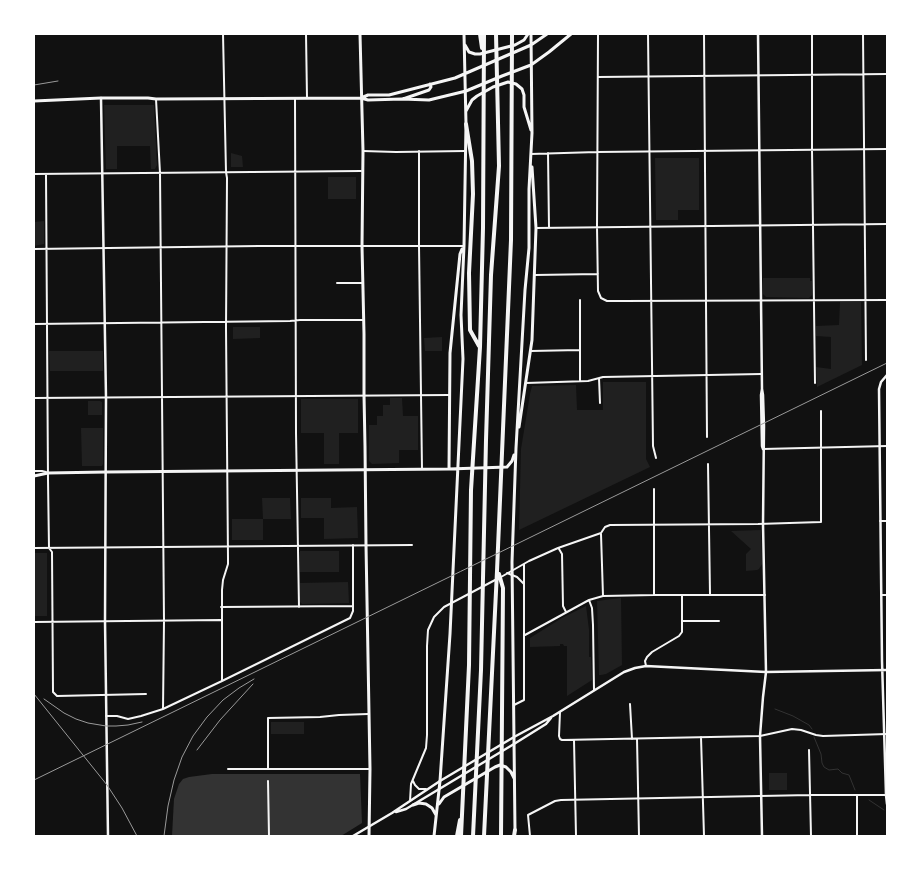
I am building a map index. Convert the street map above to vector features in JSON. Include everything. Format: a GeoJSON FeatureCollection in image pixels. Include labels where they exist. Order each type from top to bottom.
{"type":"FeatureCollection","features":[{"type":"Feature","properties":{"kind":"highway"},"geometry":{"type":"LineString","coordinates":[[480,34],[484,60]]}},
{"type":"Feature","properties":{"kind":"highway"},"geometry":{"type":"LineString","coordinates":[[461,836],[467,733],[471,490],[480,347],[484,34]]}},
{"type":"Feature","properties":{"kind":"highway"},"geometry":{"type":"LineString","coordinates":[[473,836],[481,670],[491,275],[499,166],[496,34]]}},
{"type":"Feature","properties":{"kind":"highway"},"geometry":{"type":"LineString","coordinates":[[484,836],[496,606],[511,240],[512,34]]}},
{"type":"Feature","properties":{"kind":"highway"},"geometry":{"type":"LineString","coordinates":[[466,124],[472,161],[473,194],[469,273],[470,330],[480,347]]}},
{"type":"Feature","properties":{"kind":"highway"},"geometry":{"type":"LineString","coordinates":[[497,571],[503,588],[501,836]]}},
{"type":"Feature","properties":{"kind":"highway"},"geometry":{"type":"LineString","coordinates":[[457,836],[463,801]]}},
{"type":"Feature","properties":{"kind":"highway"},"geometry":{"type":"LineString","coordinates":[[515,830],[515,836]]}},
{"type":"Feature","properties":{"kind":"main road"},"geometry":{"type":"LineString","coordinates":[[360,34],[370,769],[369,836]]}},
{"type":"Feature","properties":{"kind":"main road"},"geometry":{"type":"LineString","coordinates":[[434,836],[440,781],[450,634],[463,359],[461,315],[466,124],[464,34]]}},
{"type":"Feature","properties":{"kind":"main road"},"geometry":{"type":"LineString","coordinates":[[465,44],[469,52],[480,54],[515,45],[530,34]]}},
{"type":"Feature","properties":{"kind":"main road"},"geometry":{"type":"LineString","coordinates":[[515,830],[512,596],[516,448],[529,248],[529,189],[532,133],[530,34]]}},
{"type":"Feature","properties":{"kind":"main road"},"geometry":{"type":"LineString","coordinates":[[34,101],[101,98],[361,98],[389,95],[455,78],[531,45],[548,34]]}},
{"type":"Feature","properties":{"kind":"main road"},"geometry":{"type":"LineString","coordinates":[[361,98],[368,100],[429,100],[466,91],[532,65],[571,34]]}},
{"type":"Feature","properties":{"kind":"main road"},"geometry":{"type":"LineString","coordinates":[[466,111],[472,100],[493,87],[508,82],[516,84],[522,89],[524,95],[524,107],[532,133]]}},
{"type":"Feature","properties":{"kind":"main road"},"geometry":{"type":"LineString","coordinates":[[402,99],[429,90],[430,84]]}},
{"type":"Feature","properties":{"kind":"main road"},"geometry":{"type":"LineString","coordinates":[[34,476],[48,473],[422,470],[506,467],[512,462],[515,453],[532,351],[536,228],[531,154]]}},
{"type":"Feature","properties":{"kind":"main road"},"geometry":{"type":"LineString","coordinates":[[449,469],[450,352],[460,254],[464,246]]}},
{"type":"Feature","properties":{"kind":"main road"},"geometry":{"type":"LineString","coordinates":[[437,807],[444,797],[495,767],[506,767],[515,779]]}},
{"type":"Feature","properties":{"kind":"main road"},"geometry":{"type":"LineString","coordinates":[[412,803],[422,803],[430,806],[434,810],[436,818]]}},
{"type":"Feature","properties":{"kind":"street"},"geometry":{"type":"LineString","coordinates":[[222,681],[221,607],[223,580],[228,564],[227,178],[224,34]]}},
{"type":"Feature","properties":{"kind":"street"},"geometry":{"type":"LineString","coordinates":[[306,34],[307,98]]}},
{"type":"Feature","properties":{"kind":"street"},"geometry":{"type":"LineString","coordinates":[[598,34],[598,292],[601,298],[607,300],[887,300]]}},
{"type":"Feature","properties":{"kind":"street"},"geometry":{"type":"LineString","coordinates":[[648,34],[653,448],[656,458]]}},
{"type":"Feature","properties":{"kind":"street"},"geometry":{"type":"LineString","coordinates":[[704,34],[707,437]]}},
{"type":"Feature","properties":{"kind":"street"},"geometry":{"type":"LineString","coordinates":[[758,34],[766,672],[760,736],[762,836]]}},
{"type":"Feature","properties":{"kind":"street"},"geometry":{"type":"LineString","coordinates":[[812,34],[815,383]]}},
{"type":"Feature","properties":{"kind":"street"},"geometry":{"type":"LineString","coordinates":[[863,34],[866,360]]}},
{"type":"Feature","properties":{"kind":"street"},"geometry":{"type":"LineString","coordinates":[[598,77],[887,74]]}},
{"type":"Feature","properties":{"kind":"street"},"geometry":{"type":"LineString","coordinates":[[101,98],[106,398],[105,621],[108,836]]}},
{"type":"Feature","properties":{"kind":"street"},"geometry":{"type":"LineString","coordinates":[[295,98],[294,172],[299,607]]}},
{"type":"Feature","properties":{"kind":"street"},"geometry":{"type":"LineString","coordinates":[[156,99],[160,173],[163,709]]}},
{"type":"Feature","properties":{"kind":"street"},"geometry":{"type":"LineString","coordinates":[[531,154],[887,149]]}},
{"type":"Feature","properties":{"kind":"street"},"geometry":{"type":"LineString","coordinates":[[363,151],[465,151]]}},
{"type":"Feature","properties":{"kind":"street"},"geometry":{"type":"LineString","coordinates":[[420,151],[419,246],[422,470]]}},
{"type":"Feature","properties":{"kind":"street"},"geometry":{"type":"LineString","coordinates":[[548,153],[549,228]]}},
{"type":"Feature","properties":{"kind":"street"},"geometry":{"type":"LineString","coordinates":[[34,174],[362,171]]}},
{"type":"Feature","properties":{"kind":"street"},"geometry":{"type":"LineString","coordinates":[[46,174],[49,548],[52,552],[53,692],[54,695],[60,696],[146,694]]}},
{"type":"Feature","properties":{"kind":"street"},"geometry":{"type":"LineString","coordinates":[[536,228],[887,224]]}},
{"type":"Feature","properties":{"kind":"street"},"geometry":{"type":"LineString","coordinates":[[34,249],[464,246]]}},
{"type":"Feature","properties":{"kind":"street"},"geometry":{"type":"LineString","coordinates":[[535,274],[598,274]]}},
{"type":"Feature","properties":{"kind":"street"},"geometry":{"type":"LineString","coordinates":[[338,283],[363,283]]}},
{"type":"Feature","properties":{"kind":"street"},"geometry":{"type":"LineString","coordinates":[[580,300],[580,382]]}},
{"type":"Feature","properties":{"kind":"street"},"geometry":{"type":"LineString","coordinates":[[34,324],[364,320]]}},
{"type":"Feature","properties":{"kind":"street"},"geometry":{"type":"LineString","coordinates":[[532,351],[580,350]]}},
{"type":"Feature","properties":{"kind":"street"},"geometry":{"type":"LineString","coordinates":[[526,383],[580,382],[599,378],[762,374]]}},
{"type":"Feature","properties":{"kind":"street"},"geometry":{"type":"LineString","coordinates":[[887,376],[881,382],[879,389],[882,670],[886,703],[887,804]]}},
{"type":"Feature","properties":{"kind":"street"},"geometry":{"type":"LineString","coordinates":[[599,378],[600,403]]}},
{"type":"Feature","properties":{"kind":"street"},"geometry":{"type":"LineString","coordinates":[[34,398],[449,395]]}},
{"type":"Feature","properties":{"kind":"street"},"geometry":{"type":"LineString","coordinates":[[603,596],[601,533],[604,527],[610,525],[821,522],[821,411]]}},
{"type":"Feature","properties":{"kind":"street"},"geometry":{"type":"LineString","coordinates":[[763,449],[887,446]]}},
{"type":"Feature","properties":{"kind":"street"},"geometry":{"type":"LineString","coordinates":[[708,464],[710,594]]}},
{"type":"Feature","properties":{"kind":"street"},"geometry":{"type":"LineString","coordinates":[[34,471],[48,473]]}},
{"type":"Feature","properties":{"kind":"street"},"geometry":{"type":"LineString","coordinates":[[654,489],[654,595]]}},
{"type":"Feature","properties":{"kind":"street"},"geometry":{"type":"LineString","coordinates":[[880,521],[887,521]]}},
{"type":"Feature","properties":{"kind":"street"},"geometry":{"type":"LineString","coordinates":[[412,803],[411,784],[426,748],[427,646],[428,630],[434,618],[444,607],[524,564],[558,548],[601,533]]}},
{"type":"Feature","properties":{"kind":"street"},"geometry":{"type":"LineString","coordinates":[[106,716],[128,719],[163,709],[350,618],[353,611],[353,545]]}},
{"type":"Feature","properties":{"kind":"street"},"geometry":{"type":"LineString","coordinates":[[34,548],[412,545]]}},
{"type":"Feature","properties":{"kind":"street"},"geometry":{"type":"LineString","coordinates":[[558,548],[562,554],[562,606],[566,612]]}},
{"type":"Feature","properties":{"kind":"street"},"geometry":{"type":"LineString","coordinates":[[513,705],[524,700],[524,564]]}},
{"type":"Feature","properties":{"kind":"street"},"geometry":{"type":"LineString","coordinates":[[508,573],[517,577],[524,584]]}},
{"type":"Feature","properties":{"kind":"street"},"geometry":{"type":"LineString","coordinates":[[525,635],[589,600],[603,596],[765,594]]}},
{"type":"Feature","properties":{"kind":"street"},"geometry":{"type":"LineString","coordinates":[[646,666],[647,656],[681,634],[683,621],[682,595]]}},
{"type":"Feature","properties":{"kind":"street"},"geometry":{"type":"LineString","coordinates":[[882,595],[887,595]]}},
{"type":"Feature","properties":{"kind":"street"},"geometry":{"type":"LineString","coordinates":[[589,600],[592,608],[593,625],[594,690]]}},
{"type":"Feature","properties":{"kind":"street"},"geometry":{"type":"LineString","coordinates":[[221,607],[353,606]]}},
{"type":"Feature","properties":{"kind":"street"},"geometry":{"type":"LineString","coordinates":[[34,622],[221,620]]}},
{"type":"Feature","properties":{"kind":"street"},"geometry":{"type":"LineString","coordinates":[[683,621],[719,621]]}},
{"type":"Feature","properties":{"kind":"street"},"geometry":{"type":"LineString","coordinates":[[353,836],[392,813],[406,809],[428,788],[514,737],[554,716],[624,672],[634,668],[646,666],[766,672],[887,670]]}},
{"type":"Feature","properties":{"kind":"street"},"geometry":{"type":"LineString","coordinates":[[630,704],[632,739]]}},
{"type":"Feature","properties":{"kind":"street"},"geometry":{"type":"LineString","coordinates":[[560,712],[560,739],[562,740],[760,736],[792,730],[801,730],[824,736],[886,734]]}},
{"type":"Feature","properties":{"kind":"street"},"geometry":{"type":"LineString","coordinates":[[268,769],[268,718],[368,714]]}},
{"type":"Feature","properties":{"kind":"street"},"geometry":{"type":"LineString","coordinates":[[412,803],[514,744],[546,724],[554,716]]}},
{"type":"Feature","properties":{"kind":"street"},"geometry":{"type":"LineString","coordinates":[[701,737],[704,836]]}},
{"type":"Feature","properties":{"kind":"street"},"geometry":{"type":"LineString","coordinates":[[637,739],[639,836]]}},
{"type":"Feature","properties":{"kind":"street"},"geometry":{"type":"LineString","coordinates":[[574,740],[576,836]]}},
{"type":"Feature","properties":{"kind":"street"},"geometry":{"type":"LineString","coordinates":[[809,750],[811,836]]}},
{"type":"Feature","properties":{"kind":"street"},"geometry":{"type":"LineString","coordinates":[[228,769],[370,769]]}},
{"type":"Feature","properties":{"kind":"street"},"geometry":{"type":"LineString","coordinates":[[413,778],[414,783],[419,789],[424,790],[428,788]]}},
{"type":"Feature","properties":{"kind":"street"},"geometry":{"type":"LineString","coordinates":[[268,781],[269,836]]}},
{"type":"Feature","properties":{"kind":"street"},"geometry":{"type":"LineString","coordinates":[[530,836],[528,815],[555,801],[561,800],[886,795]]}},
{"type":"Feature","properties":{"kind":"street"},"geometry":{"type":"LineString","coordinates":[[858,796],[858,836]]}},
{"type":"Feature","properties":{"kind":"shaded area"},"geometry":{"type":"Polygon","coordinates":[[[104,105],[154,105],[157,165],[155,169],[151,169],[150,146],[117,146],[117,169],[106,169],[104,105]]]}},
{"type":"Feature","properties":{"kind":"shaded area"},"geometry":{"type":"Polygon","coordinates":[[[231,153],[242,156],[243,167],[231,167],[231,153]]]}},
{"type":"Feature","properties":{"kind":"shaded area"},"geometry":{"type":"Polygon","coordinates":[[[655,158],[699,158],[699,210],[678,210],[678,220],[656,220],[655,158]]]}},
{"type":"Feature","properties":{"kind":"shaded area"},"geometry":{"type":"Polygon","coordinates":[[[328,177],[356,177],[356,199],[328,199],[328,177]]]}},
{"type":"Feature","properties":{"kind":"shaded area"},"geometry":{"type":"Polygon","coordinates":[[[44,221],[44,244],[34,246],[34,222],[44,221]]]}},
{"type":"Feature","properties":{"kind":"shaded area"},"geometry":{"type":"Polygon","coordinates":[[[763,278],[810,278],[810,281],[812,281],[812,295],[809,298],[766,297],[763,294],[763,278]]]}},
{"type":"Feature","properties":{"kind":"shaded area"},"geometry":{"type":"Polygon","coordinates":[[[840,302],[861,302],[862,365],[817,387],[816,367],[831,369],[831,337],[816,336],[816,326],[839,325],[840,302]]]}},
{"type":"Feature","properties":{"kind":"shaded area"},"geometry":{"type":"Polygon","coordinates":[[[233,327],[260,327],[260,338],[233,339],[233,327]]]}},
{"type":"Feature","properties":{"kind":"shaded area"},"geometry":{"type":"Polygon","coordinates":[[[442,337],[442,351],[425,351],[424,338],[442,337]]]}},
{"type":"Feature","properties":{"kind":"shaded area"},"geometry":{"type":"Polygon","coordinates":[[[49,351],[103,351],[103,371],[50,371],[49,351]]]}},
{"type":"Feature","properties":{"kind":"shaded area"},"geometry":{"type":"Polygon","coordinates":[[[603,382],[646,382],[646,459],[650,467],[519,530],[521,449],[532,386],[576,385],[577,410],[603,410],[603,382]]]}},
{"type":"Feature","properties":{"kind":"shaded area"},"geometry":{"type":"Polygon","coordinates":[[[390,398],[402,398],[403,416],[418,416],[418,450],[399,450],[399,463],[372,464],[369,461],[369,425],[377,425],[377,416],[383,416],[383,405],[390,405],[390,398]]]}},
{"type":"Feature","properties":{"kind":"shaded area"},"geometry":{"type":"Polygon","coordinates":[[[301,399],[358,399],[358,433],[339,433],[339,464],[324,464],[324,433],[301,433],[301,399]]]}},
{"type":"Feature","properties":{"kind":"shaded area"},"geometry":{"type":"Polygon","coordinates":[[[88,401],[102,402],[102,415],[88,415],[88,401]]]}},
{"type":"Feature","properties":{"kind":"shaded area"},"geometry":{"type":"Polygon","coordinates":[[[81,428],[103,428],[102,466],[82,466],[81,428]]]}},
{"type":"Feature","properties":{"kind":"shaded area"},"geometry":{"type":"Polygon","coordinates":[[[262,498],[290,498],[291,519],[263,519],[262,498]]]}},
{"type":"Feature","properties":{"kind":"shaded area"},"geometry":{"type":"Polygon","coordinates":[[[301,498],[331,498],[331,508],[357,507],[358,538],[324,539],[324,518],[301,518],[301,498]]]}},
{"type":"Feature","properties":{"kind":"shaded area"},"geometry":{"type":"Polygon","coordinates":[[[232,519],[263,519],[263,540],[232,540],[232,519]]]}},
{"type":"Feature","properties":{"kind":"shaded area"},"geometry":{"type":"Polygon","coordinates":[[[761,530],[762,564],[757,570],[746,571],[746,554],[751,549],[731,531],[761,530]]]}},
{"type":"Feature","properties":{"kind":"shaded area"},"geometry":{"type":"Polygon","coordinates":[[[300,551],[339,551],[339,572],[300,572],[300,551]]]}},
{"type":"Feature","properties":{"kind":"shaded area"},"geometry":{"type":"Polygon","coordinates":[[[34,553],[47,553],[47,616],[34,616],[34,553]]]}},
{"type":"Feature","properties":{"kind":"shaded area"},"geometry":{"type":"Polygon","coordinates":[[[348,582],[349,603],[302,604],[300,602],[300,583],[348,582]]]}},
{"type":"Feature","properties":{"kind":"shaded area"},"geometry":{"type":"Polygon","coordinates":[[[621,598],[622,665],[606,674],[599,675],[597,601],[621,598]]]}},
{"type":"Feature","properties":{"kind":"shaded area"},"geometry":{"type":"Polygon","coordinates":[[[586,606],[592,680],[567,696],[567,646],[560,644],[560,646],[530,647],[530,638],[586,606]]]}},
{"type":"Feature","properties":{"kind":"shaded area"},"geometry":{"type":"Polygon","coordinates":[[[271,722],[304,722],[304,734],[271,734],[271,722]]]}},
{"type":"Feature","properties":{"kind":"shaded area"},"geometry":{"type":"Polygon","coordinates":[[[769,773],[787,773],[787,790],[769,790],[769,773]]]}},
{"type":"Feature","properties":{"kind":"shaded area"},"geometry":{"type":"Polygon","coordinates":[[[212,774],[360,774],[362,823],[341,836],[172,836],[174,799],[179,784],[183,779],[189,777],[212,774]]]}},
{"type":"Feature","properties":{"kind":"waterway"},"geometry":{"type":"LineString","coordinates":[[775,709],[793,716],[809,725],[812,729]]}},
{"type":"Feature","properties":{"kind":"waterway"},"geometry":{"type":"LineString","coordinates":[[814,737],[824,767],[829,770],[838,769],[842,773],[849,775],[855,790]]}},
{"type":"Feature","properties":{"kind":"waterway"},"geometry":{"type":"LineString","coordinates":[[869,800],[884,810]]}},
{"type":"Feature","properties":{"kind":"railway"},"geometry":{"type":"LineString","coordinates":[[34,85],[58,81]]}},
{"type":"Feature","properties":{"kind":"railway"},"geometry":{"type":"LineString","coordinates":[[34,780],[887,363]]}},
{"type":"Feature","properties":{"kind":"railway"},"geometry":{"type":"LineString","coordinates":[[164,836],[174,780],[182,757],[193,736],[223,700],[254,679]]}},
{"type":"Feature","properties":{"kind":"railway"},"geometry":{"type":"LineString","coordinates":[[197,750],[220,720],[253,684]]}},
{"type":"Feature","properties":{"kind":"railway"},"geometry":{"type":"LineString","coordinates":[[34,694],[107,785],[137,836]]}},
{"type":"Feature","properties":{"kind":"railway"},"geometry":{"type":"LineString","coordinates":[[44,699],[64,713],[88,723],[116,726],[142,722]]}}]}
